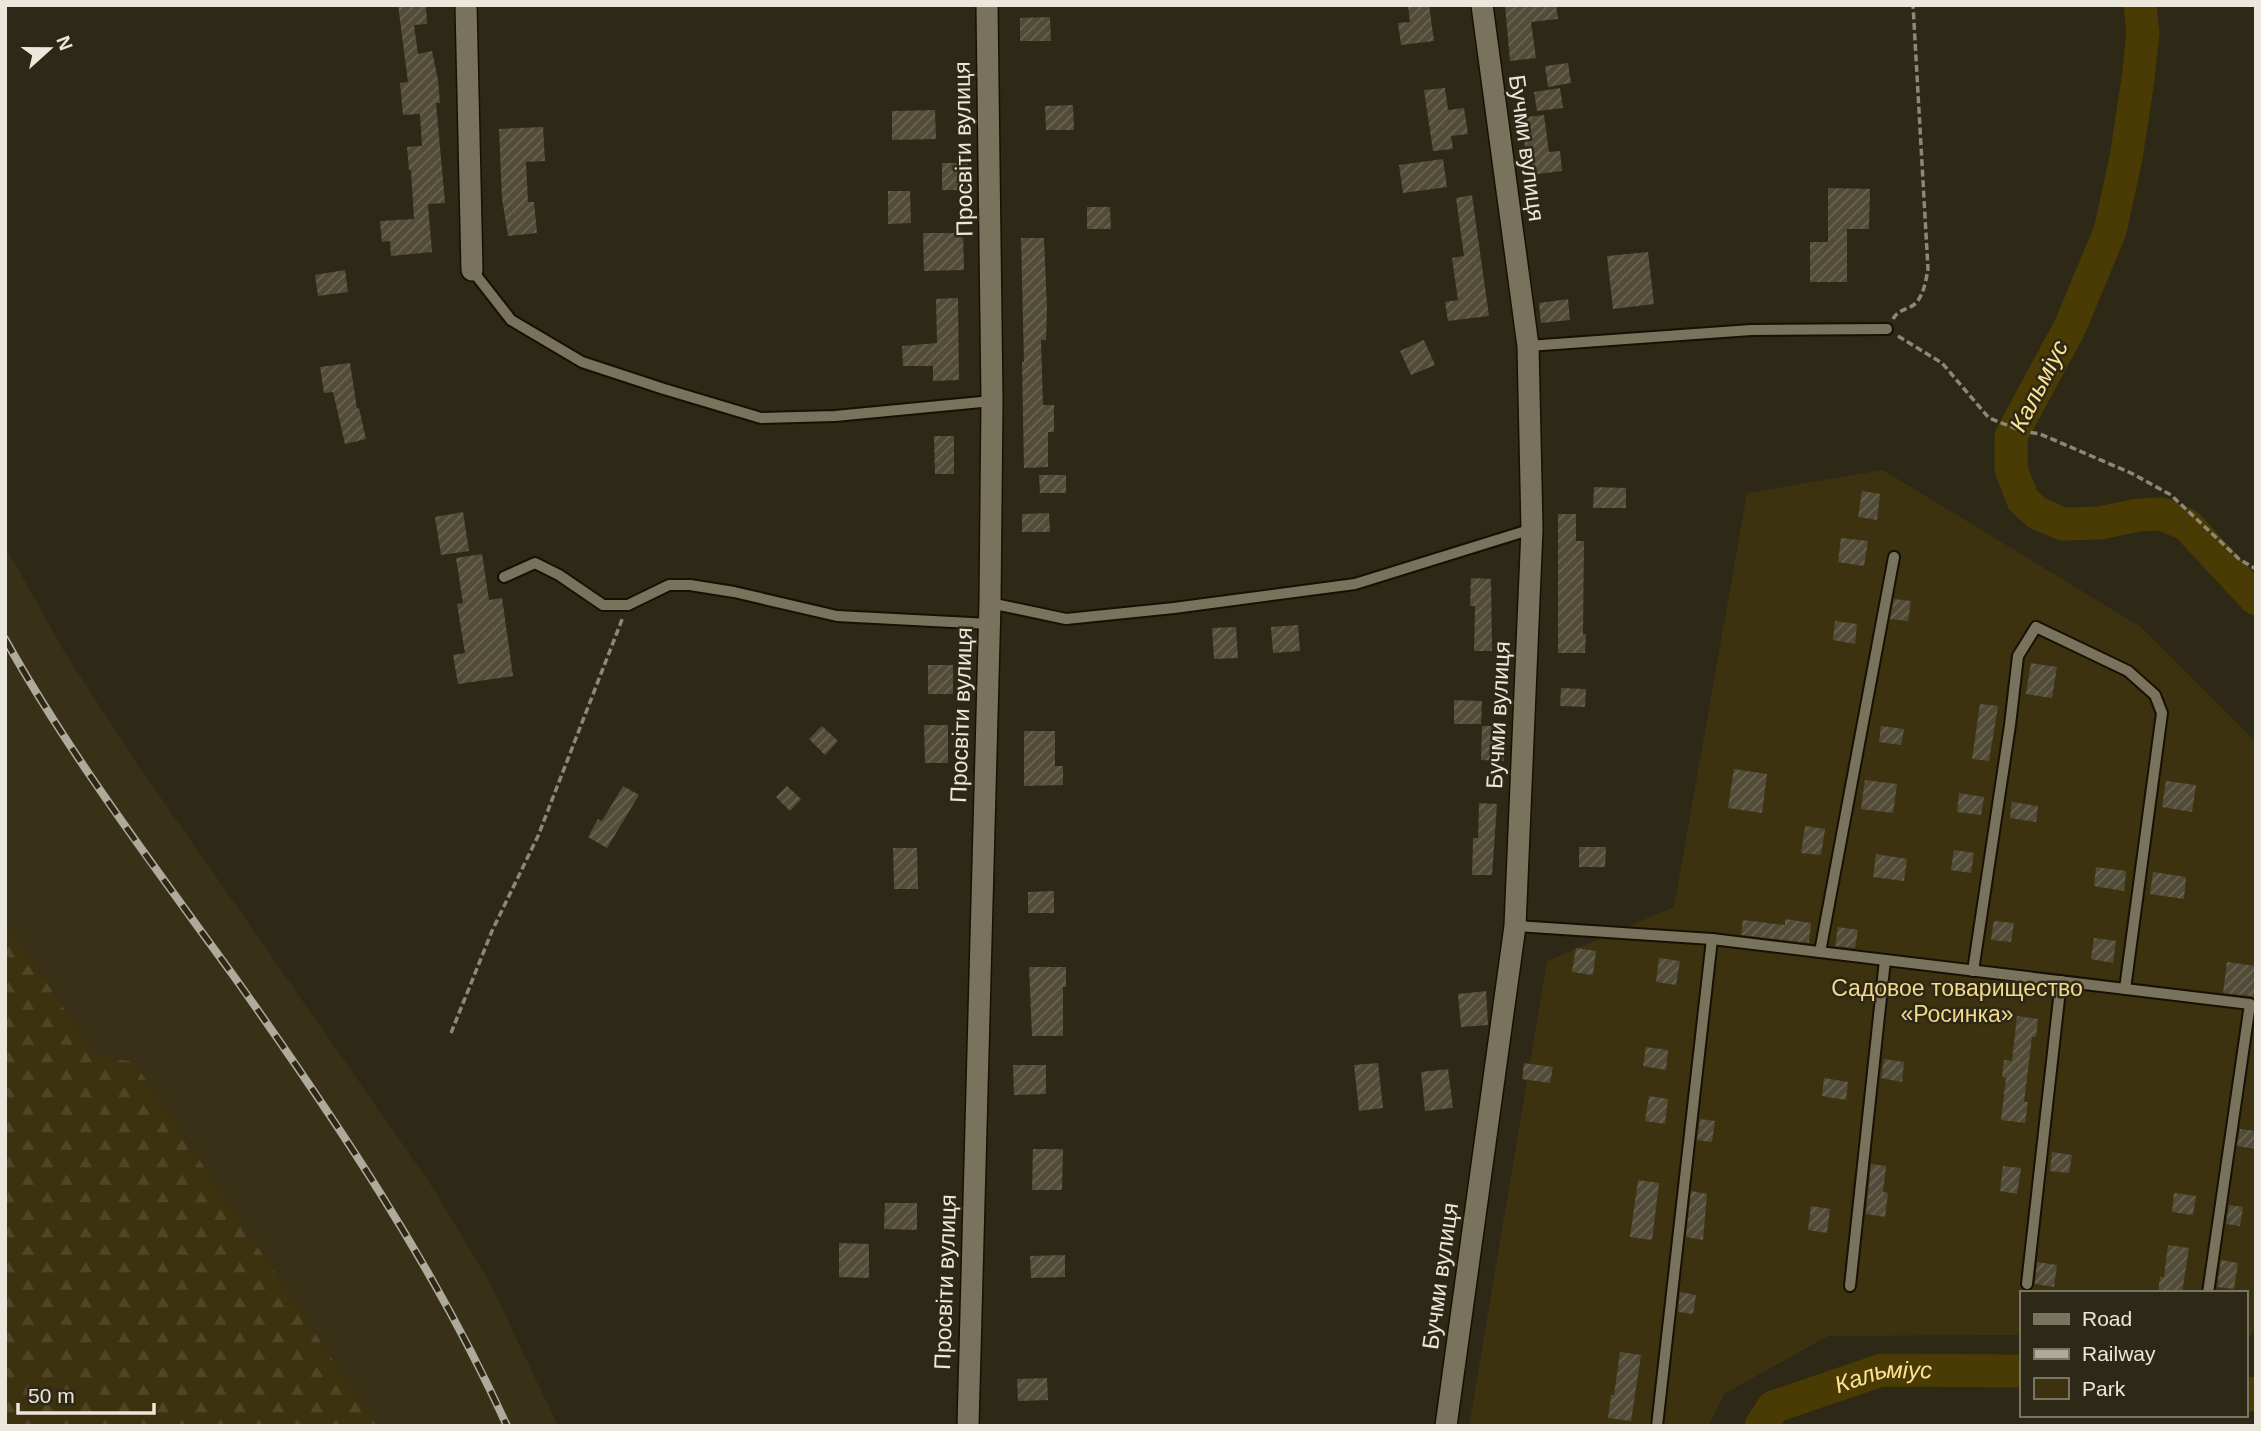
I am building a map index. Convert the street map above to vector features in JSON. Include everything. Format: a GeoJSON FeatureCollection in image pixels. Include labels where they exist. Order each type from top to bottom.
{"type":"FeatureCollection","features":[{"type":"Feature","properties":{"kind":"street"},"geometry":{"type":"LineString","coordinates":[[466,5],[472,270]]}},
{"type":"Feature","properties":{"kind":"street","name":"Просвіти вулиця"},"geometry":{"type":"LineString","coordinates":[[968,1426],[990,613],[992,401],[988,5]]}},
{"type":"Feature","properties":{"kind":"street","name":"Бучми вулиця"},"geometry":{"type":"LineString","coordinates":[[1446,1426],[1515,926],[1532,529],[1528,346],[1482,5]]}},
{"type":"Feature","properties":{"kind":"lane"},"geometry":{"type":"LineString","coordinates":[[472,270],[511,320],[582,362],[761,418],[835,416],[992,401]]}},
{"type":"Feature","properties":{"kind":"lane"},"geometry":{"type":"LineString","coordinates":[[1528,346],[1751,330],[1887,329]]}},
{"type":"Feature","properties":{"kind":"lane"},"geometry":{"type":"LineString","coordinates":[[504,578],[535,563],[559,575],[603,605],[628,605],[669,585],[690,585],[734,592],[837,616],[990,613],[1066,619],[1355,584],[1532,529]]}},
{"type":"Feature","properties":{"kind":"lane"},"geometry":{"type":"LineString","coordinates":[[1820,952],[1894,556]]}},
{"type":"Feature","properties":{"kind":"lane"},"geometry":{"type":"LineString","coordinates":[[1973,971],[2018,656],[2036,627],[2128,671],[2155,695],[2162,713],[2125,989]]}},
{"type":"Feature","properties":{"kind":"lane"},"geometry":{"type":"LineString","coordinates":[[1515,926],[1712,939],[2250,1004],[2208,1291]]}},
{"type":"Feature","properties":{"kind":"lane"},"geometry":{"type":"LineString","coordinates":[[1657,1426],[1712,939]]}},
{"type":"Feature","properties":{"kind":"lane"},"geometry":{"type":"LineString","coordinates":[[1850,1286],[1885,960]]}},
{"type":"Feature","properties":{"kind":"lane"},"geometry":{"type":"LineString","coordinates":[[2027,1284],[2061,981]]}},
{"type":"Feature","properties":{"kind":"path"},"geometry":{"type":"LineString","coordinates":[[1913,5],[1928,269],[1925,286],[1916,304],[1896,313],[1887,329],[1942,363],[1989,418],[2022,432],[2040,434],[2131,473],[2171,495],[2239,559],[2256,569]]}},
{"type":"Feature","properties":{"kind":"path"},"geometry":{"type":"LineString","coordinates":[[451,1033],[492,931],[538,836],[628,605]]}},
{"type":"Feature","properties":{"kind":"shaded area"},"geometry":{"type":"Polygon","coordinates":[[[5,546],[65,653],[138,765],[429,1182],[488,1279],[558,1426],[377,1426],[134,1062],[95,1055],[5,920],[5,546]]]}},
{"type":"Feature","properties":{"kind":"green space","name":"Садовое товарищество «Росинка»"},"geometry":{"type":"Polygon","coordinates":[[[1883,470],[2141,627],[2256,742],[2256,1328],[2247,1340],[2247,1291],[2020,1291],[2020,1335],[1828,1336],[1724,1394],[1709,1426],[1469,1426],[1547,961],[1674,907],[1747,493],[1883,470]]]}},
{"type":"Feature","properties":{"kind":"green space"},"geometry":{"type":"Polygon","coordinates":[[[5,920],[95,1055],[134,1062],[377,1426],[5,1426],[5,920]]]}},
{"type":"Feature","properties":{"kind":"building"},"geometry":{"type":"Polygon","coordinates":[[[398,5],[426,5],[427,24],[414,25],[418,54],[432,51],[438,80],[440,103],[436,103],[445,203],[428,204],[432,252],[391,256],[390,241],[382,242],[380,221],[414,219],[407,147],[422,146],[420,114],[403,115],[400,83],[408,82],[398,5]]]}},
{"type":"Feature","properties":{"kind":"building"},"geometry":{"type":"Polygon","coordinates":[[[1408,5],[1429,5],[1434,41],[1401,45],[1398,23],[1410,22],[1408,5]]]}},
{"type":"Feature","properties":{"kind":"building"},"geometry":{"type":"Polygon","coordinates":[[[1505,5],[1556,5],[1558,19],[1531,22],[1536,58],[1510,61],[1505,5]]]}},
{"type":"Feature","properties":{"kind":"building"},"geometry":{"type":"Polygon","coordinates":[[[1050,17],[1051,41],[1020,41],[1020,18],[1050,17]]]}},
{"type":"Feature","properties":{"kind":"building"},"geometry":{"type":"Polygon","coordinates":[[[1568,63],[1571,83],[1548,87],[1545,66],[1568,63]]]}},
{"type":"Feature","properties":{"kind":"building"},"geometry":{"type":"Polygon","coordinates":[[[1445,88],[1448,110],[1464,108],[1468,134],[1451,136],[1453,149],[1433,151],[1424,90],[1445,88]]]}},
{"type":"Feature","properties":{"kind":"building"},"geometry":{"type":"Polygon","coordinates":[[[1560,88],[1563,108],[1537,111],[1534,92],[1560,88]]]}},
{"type":"Feature","properties":{"kind":"building"},"geometry":{"type":"Polygon","coordinates":[[[1073,105],[1074,130],[1046,130],[1045,106],[1073,105]]]}},
{"type":"Feature","properties":{"kind":"building"},"geometry":{"type":"Polygon","coordinates":[[[935,110],[936,139],[892,140],[892,111],[935,110]]]}},
{"type":"Feature","properties":{"kind":"building"},"geometry":{"type":"Polygon","coordinates":[[[1544,115],[1549,152],[1560,151],[1562,171],[1530,175],[1520,118],[1544,115]]]}},
{"type":"Feature","properties":{"kind":"building"},"geometry":{"type":"Polygon","coordinates":[[[543,127],[545,161],[526,162],[528,202],[534,202],[537,233],[508,236],[502,198],[499,129],[543,127]]]}},
{"type":"Feature","properties":{"kind":"building"},"geometry":{"type":"Polygon","coordinates":[[[1443,159],[1447,187],[1403,193],[1399,165],[1443,159]]]}},
{"type":"Feature","properties":{"kind":"building"},"geometry":{"type":"Polygon","coordinates":[[[942,163],[968,163],[969,190],[942,190],[942,163]]]}},
{"type":"Feature","properties":{"kind":"building"},"geometry":{"type":"Polygon","coordinates":[[[1828,188],[1870,189],[1869,229],[1847,229],[1847,282],[1810,282],[1810,242],[1828,242],[1828,188]]]}},
{"type":"Feature","properties":{"kind":"building"},"geometry":{"type":"Polygon","coordinates":[[[888,191],[910,191],[911,223],[888,224],[888,191]]]}},
{"type":"Feature","properties":{"kind":"building"},"geometry":{"type":"Polygon","coordinates":[[[1472,195],[1489,316],[1448,321],[1445,302],[1458,300],[1452,258],[1464,256],[1456,198],[1472,195]]]}},
{"type":"Feature","properties":{"kind":"building"},"geometry":{"type":"Polygon","coordinates":[[[1087,207],[1110,207],[1111,229],[1087,229],[1087,207]]]}},
{"type":"Feature","properties":{"kind":"building"},"geometry":{"type":"Polygon","coordinates":[[[923,233],[963,233],[964,270],[924,271],[923,233]]]}},
{"type":"Feature","properties":{"kind":"building"},"geometry":{"type":"Polygon","coordinates":[[[1021,238],[1044,238],[1047,307],[1046,340],[1041,340],[1043,405],[1054,405],[1054,432],[1048,432],[1048,467],[1024,468],[1021,238]]]}},
{"type":"Feature","properties":{"kind":"building"},"geometry":{"type":"Polygon","coordinates":[[[1648,252],[1654,304],[1613,309],[1607,256],[1648,252]]]}},
{"type":"Feature","properties":{"kind":"building"},"geometry":{"type":"Polygon","coordinates":[[[345,270],[348,292],[318,296],[315,275],[345,270]]]}},
{"type":"Feature","properties":{"kind":"building"},"geometry":{"type":"Polygon","coordinates":[[[958,298],[959,380],[933,381],[933,366],[903,366],[902,346],[937,343],[936,299],[958,298]]]}},
{"type":"Feature","properties":{"kind":"building"},"geometry":{"type":"Polygon","coordinates":[[[1568,299],[1570,320],[1541,323],[1539,303],[1568,299]]]}},
{"type":"Feature","properties":{"kind":"building"},"geometry":{"type":"Polygon","coordinates":[[[1424,340],[1435,365],[1411,375],[1400,351],[1424,340]]]}},
{"type":"Feature","properties":{"kind":"building"},"geometry":{"type":"Polygon","coordinates":[[[350,363],[357,409],[359,408],[366,439],[345,444],[333,392],[324,393],[320,367],[350,363]]]}},
{"type":"Feature","properties":{"kind":"building"},"geometry":{"type":"Polygon","coordinates":[[[934,436],[954,436],[954,474],[935,474],[934,436]]]}},
{"type":"Feature","properties":{"kind":"building"},"geometry":{"type":"Polygon","coordinates":[[[1039,475],[1066,475],[1066,493],[1040,493],[1039,475]]]}},
{"type":"Feature","properties":{"kind":"building"},"geometry":{"type":"Polygon","coordinates":[[[1594,487],[1626,488],[1626,508],[1593,508],[1594,487]]]}},
{"type":"Feature","properties":{"kind":"building"},"geometry":{"type":"Polygon","coordinates":[[[1862,491],[1880,494],[1877,520],[1858,517],[1862,491]]]}},
{"type":"Feature","properties":{"kind":"building"},"geometry":{"type":"Polygon","coordinates":[[[463,512],[469,551],[441,555],[435,517],[463,512]]]}},
{"type":"Feature","properties":{"kind":"building"},"geometry":{"type":"Polygon","coordinates":[[[1049,513],[1050,532],[1022,532],[1022,514],[1049,513]]]}},
{"type":"Feature","properties":{"kind":"building"},"geometry":{"type":"Polygon","coordinates":[[[1558,514],[1576,514],[1576,541],[1584,541],[1585,653],[1558,653],[1558,514]]]}},
{"type":"Feature","properties":{"kind":"building"},"geometry":{"type":"Polygon","coordinates":[[[1841,538],[1868,541],[1864,566],[1838,562],[1841,538]]]}},
{"type":"Feature","properties":{"kind":"building"},"geometry":{"type":"Polygon","coordinates":[[[482,554],[489,600],[502,598],[513,676],[458,684],[453,655],[465,653],[457,604],[463,603],[456,558],[482,554]]]}},
{"type":"Feature","properties":{"kind":"building"},"geometry":{"type":"Polygon","coordinates":[[[1471,578],[1491,579],[1492,651],[1474,651],[1475,606],[1470,606],[1471,578]]]}},
{"type":"Feature","properties":{"kind":"building"},"geometry":{"type":"Polygon","coordinates":[[[1894,599],[1911,601],[1908,621],[1890,619],[1894,599]]]}},
{"type":"Feature","properties":{"kind":"building"},"geometry":{"type":"Polygon","coordinates":[[[1835,621],[1857,624],[1855,644],[1833,640],[1835,621]]]}},
{"type":"Feature","properties":{"kind":"building"},"geometry":{"type":"Polygon","coordinates":[[[1298,625],[1300,651],[1273,653],[1271,627],[1298,625]]]}},
{"type":"Feature","properties":{"kind":"building"},"geometry":{"type":"Polygon","coordinates":[[[1236,627],[1238,658],[1214,659],[1212,628],[1236,627]]]}},
{"type":"Feature","properties":{"kind":"building"},"geometry":{"type":"Polygon","coordinates":[[[2031,663],[2057,667],[2052,698],[2026,694],[2031,663]]]}},
{"type":"Feature","properties":{"kind":"building"},"geometry":{"type":"Polygon","coordinates":[[[928,665],[953,665],[953,694],[928,694],[928,665]]]}},
{"type":"Feature","properties":{"kind":"building"},"geometry":{"type":"Polygon","coordinates":[[[1561,688],[1586,689],[1585,707],[1560,706],[1561,688]]]}},
{"type":"Feature","properties":{"kind":"building"},"geometry":{"type":"Polygon","coordinates":[[[1454,700],[1482,701],[1481,724],[1454,724],[1454,700]]]}},
{"type":"Feature","properties":{"kind":"building"},"geometry":{"type":"Polygon","coordinates":[[[1980,704],[1998,706],[1989,761],[1972,759],[1980,704]]]}},
{"type":"Feature","properties":{"kind":"building"},"geometry":{"type":"Polygon","coordinates":[[[924,725],[948,725],[948,763],[925,763],[924,725]]]}},
{"type":"Feature","properties":{"kind":"building"},"geometry":{"type":"Polygon","coordinates":[[[822,726],[838,741],[825,755],[809,739],[822,726]]]}},
{"type":"Feature","properties":{"kind":"building"},"geometry":{"type":"Polygon","coordinates":[[[1482,726],[1504,726],[1504,761],[1481,760],[1482,726]]]}},
{"type":"Feature","properties":{"kind":"building"},"geometry":{"type":"Polygon","coordinates":[[[1881,726],[1904,729],[1901,745],[1879,742],[1881,726]]]}},
{"type":"Feature","properties":{"kind":"building"},"geometry":{"type":"Polygon","coordinates":[[[1024,731],[1055,731],[1055,766],[1063,766],[1063,785],[1024,786],[1024,731]]]}},
{"type":"Feature","properties":{"kind":"building"},"geometry":{"type":"Polygon","coordinates":[[[1734,769],[1767,774],[1762,813],[1728,808],[1734,769]]]}},
{"type":"Feature","properties":{"kind":"building"},"geometry":{"type":"Polygon","coordinates":[[[1865,780],[1897,784],[1893,813],[1861,809],[1865,780]]]}},
{"type":"Feature","properties":{"kind":"building"},"geometry":{"type":"Polygon","coordinates":[[[2166,781],[2196,785],[2192,812],[2162,807],[2166,781]]]}},
{"type":"Feature","properties":{"kind":"building"},"geometry":{"type":"Polygon","coordinates":[[[623,786],[639,795],[607,848],[588,837],[598,819],[602,821],[623,786]]]}},
{"type":"Feature","properties":{"kind":"building"},"geometry":{"type":"Polygon","coordinates":[[[787,786],[801,799],[790,811],[776,797],[787,786]]]}},
{"type":"Feature","properties":{"kind":"building"},"geometry":{"type":"Polygon","coordinates":[[[1959,793],[1984,797],[1981,815],[1957,812],[1959,793]]]}},
{"type":"Feature","properties":{"kind":"building"},"geometry":{"type":"Polygon","coordinates":[[[2012,802],[2038,806],[2036,822],[2010,818],[2012,802]]]}},
{"type":"Feature","properties":{"kind":"building"},"geometry":{"type":"Polygon","coordinates":[[[1479,803],[1497,804],[1492,875],[1472,875],[1473,838],[1478,838],[1479,803]]]}},
{"type":"Feature","properties":{"kind":"building"},"geometry":{"type":"Polygon","coordinates":[[[1805,826],[1825,829],[1821,855],[1801,853],[1805,826]]]}},
{"type":"Feature","properties":{"kind":"building"},"geometry":{"type":"Polygon","coordinates":[[[1579,847],[1606,847],[1605,867],[1579,867],[1579,847]]]}},
{"type":"Feature","properties":{"kind":"building"},"geometry":{"type":"Polygon","coordinates":[[[893,848],[917,848],[918,889],[894,889],[893,848]]]}},
{"type":"Feature","properties":{"kind":"building"},"geometry":{"type":"Polygon","coordinates":[[[1954,850],[1974,853],[1971,873],[1951,870],[1954,850]]]}},
{"type":"Feature","properties":{"kind":"building"},"geometry":{"type":"Polygon","coordinates":[[[1876,854],[1907,859],[1904,881],[1873,877],[1876,854]]]}},
{"type":"Feature","properties":{"kind":"building"},"geometry":{"type":"Polygon","coordinates":[[[2096,867],[2126,871],[2124,891],[2094,886],[2096,867]]]}},
{"type":"Feature","properties":{"kind":"building"},"geometry":{"type":"Polygon","coordinates":[[[2153,872],[2186,877],[2184,899],[2150,894],[2153,872]]]}},
{"type":"Feature","properties":{"kind":"building"},"geometry":{"type":"Polygon","coordinates":[[[1054,891],[1054,913],[1028,913],[1028,892],[1054,891]]]}},
{"type":"Feature","properties":{"kind":"building"},"geometry":{"type":"Polygon","coordinates":[[[1785,919],[1811,923],[1809,943],[1741,935],[1743,920],[1785,925],[1785,919]]]}},
{"type":"Feature","properties":{"kind":"building"},"geometry":{"type":"Polygon","coordinates":[[[1994,921],[2014,923],[2011,942],[1991,940],[1994,921]]]}},
{"type":"Feature","properties":{"kind":"building"},"geometry":{"type":"Polygon","coordinates":[[[1838,927],[1858,930],[1855,948],[1835,946],[1838,927]]]}},
{"type":"Feature","properties":{"kind":"building"},"geometry":{"type":"Polygon","coordinates":[[[2094,938],[2116,941],[2113,963],[2091,959],[2094,938]]]}},
{"type":"Feature","properties":{"kind":"building"},"geometry":{"type":"Polygon","coordinates":[[[1576,948],[1596,951],[1593,975],[1572,972],[1576,948]]]}},
{"type":"Feature","properties":{"kind":"building"},"geometry":{"type":"Polygon","coordinates":[[[1659,958],[1680,961],[1676,985],[1656,982],[1659,958]]]}},
{"type":"Feature","properties":{"kind":"building"},"geometry":{"type":"Polygon","coordinates":[[[2227,962],[2256,966],[2256,999],[2223,993],[2227,962]]]}},
{"type":"Feature","properties":{"kind":"building"},"geometry":{"type":"Polygon","coordinates":[[[1029,967],[1066,967],[1066,987],[1063,987],[1063,1036],[1032,1036],[1029,967]]]}},
{"type":"Feature","properties":{"kind":"building"},"geometry":{"type":"Polygon","coordinates":[[[1486,991],[1488,1025],[1461,1027],[1458,994],[1486,991]]]}},
{"type":"Feature","properties":{"kind":"building"},"geometry":{"type":"Polygon","coordinates":[[[2017,1016],[2038,1019],[2036,1037],[2032,1037],[2024,1102],[2028,1102],[2025,1123],[2001,1120],[2006,1078],[2002,1077],[2004,1060],[2012,1061],[2017,1016]]]}},
{"type":"Feature","properties":{"kind":"building"},"geometry":{"type":"Polygon","coordinates":[[[1646,1047],[1668,1050],[1666,1070],[1643,1066],[1646,1047]]]}},
{"type":"Feature","properties":{"kind":"building"},"geometry":{"type":"Polygon","coordinates":[[[1884,1059],[1904,1062],[1902,1082],[1881,1078],[1884,1059]]]}},
{"type":"Feature","properties":{"kind":"building"},"geometry":{"type":"Polygon","coordinates":[[[1378,1063],[1383,1108],[1359,1111],[1354,1065],[1378,1063]]]}},
{"type":"Feature","properties":{"kind":"building"},"geometry":{"type":"Polygon","coordinates":[[[1524,1063],[1553,1067],[1550,1083],[1522,1079],[1524,1063]]]}},
{"type":"Feature","properties":{"kind":"building"},"geometry":{"type":"Polygon","coordinates":[[[1013,1065],[1046,1065],[1046,1094],[1014,1095],[1013,1065]]]}},
{"type":"Feature","properties":{"kind":"building"},"geometry":{"type":"Polygon","coordinates":[[[1448,1069],[1453,1108],[1425,1111],[1421,1072],[1448,1069]]]}},
{"type":"Feature","properties":{"kind":"building"},"geometry":{"type":"Polygon","coordinates":[[[1824,1078],[1848,1082],[1846,1100],[1822,1096],[1824,1078]]]}},
{"type":"Feature","properties":{"kind":"building"},"geometry":{"type":"Polygon","coordinates":[[[1649,1096],[1668,1099],[1665,1124],[1645,1121],[1649,1096]]]}},
{"type":"Feature","properties":{"kind":"building"},"geometry":{"type":"Polygon","coordinates":[[[1700,1119],[1715,1121],[1712,1142],[1697,1140],[1700,1119]]]}},
{"type":"Feature","properties":{"kind":"building"},"geometry":{"type":"Polygon","coordinates":[[[2240,1129],[2256,1131],[2256,1149],[2237,1146],[2240,1129]]]}},
{"type":"Feature","properties":{"kind":"building"},"geometry":{"type":"Polygon","coordinates":[[[1033,1149],[1063,1149],[1062,1190],[1032,1190],[1033,1149]]]}},
{"type":"Feature","properties":{"kind":"building"},"geometry":{"type":"Polygon","coordinates":[[[2052,1152],[2072,1155],[2069,1173],[2050,1171],[2052,1152]]]}},
{"type":"Feature","properties":{"kind":"building"},"geometry":{"type":"Polygon","coordinates":[[[1871,1164],[1886,1166],[1883,1192],[1888,1193],[1885,1217],[1866,1214],[1871,1164]]]}},
{"type":"Feature","properties":{"kind":"building"},"geometry":{"type":"Polygon","coordinates":[[[2003,1166],[2021,1168],[2017,1194],[2000,1191],[2003,1166]]]}},
{"type":"Feature","properties":{"kind":"building"},"geometry":{"type":"Polygon","coordinates":[[[1638,1180],[1659,1183],[1652,1240],[1630,1237],[1638,1180]]]}},
{"type":"Feature","properties":{"kind":"building"},"geometry":{"type":"Polygon","coordinates":[[[1691,1191],[1707,1194],[1703,1240],[1686,1237],[1691,1191]]]}},
{"type":"Feature","properties":{"kind":"building"},"geometry":{"type":"Polygon","coordinates":[[[2174,1193],[2196,1196],[2193,1215],[2172,1212],[2174,1193]]]}},
{"type":"Feature","properties":{"kind":"building"},"geometry":{"type":"Polygon","coordinates":[[[885,1203],[917,1203],[917,1230],[884,1229],[885,1203]]]}},
{"type":"Feature","properties":{"kind":"building"},"geometry":{"type":"Polygon","coordinates":[[[2229,1205],[2243,1207],[2240,1226],[2226,1224],[2229,1205]]]}},
{"type":"Feature","properties":{"kind":"building"},"geometry":{"type":"Polygon","coordinates":[[[1811,1206],[1830,1209],[1827,1233],[1808,1230],[1811,1206]]]}},
{"type":"Feature","properties":{"kind":"building"},"geometry":{"type":"Polygon","coordinates":[[[839,1243],[869,1244],[869,1278],[839,1277],[839,1243]]]}},
{"type":"Feature","properties":{"kind":"building"},"geometry":{"type":"Polygon","coordinates":[[[2168,1245],[2189,1248],[2182,1291],[2158,1291],[2160,1277],[2164,1277],[2168,1245]]]}},
{"type":"Feature","properties":{"kind":"building"},"geometry":{"type":"Polygon","coordinates":[[[1065,1255],[1065,1277],[1031,1278],[1030,1256],[1065,1255]]]}},
{"type":"Feature","properties":{"kind":"building"},"geometry":{"type":"Polygon","coordinates":[[[2221,1260],[2238,1263],[2234,1289],[2217,1287],[2221,1260]]]}},
{"type":"Feature","properties":{"kind":"building"},"geometry":{"type":"Polygon","coordinates":[[[2037,1262],[2057,1265],[2054,1287],[2035,1284],[2037,1262]]]}},
{"type":"Feature","properties":{"kind":"building"},"geometry":{"type":"Polygon","coordinates":[[[1680,1292],[1696,1295],[1693,1314],[1678,1312],[1680,1292]]]}},
{"type":"Feature","properties":{"kind":"building"},"geometry":{"type":"Polygon","coordinates":[[[1620,1352],[1641,1355],[1631,1421],[1608,1418],[1620,1352]]]}},
{"type":"Feature","properties":{"kind":"building"},"geometry":{"type":"Polygon","coordinates":[[[1047,1378],[1048,1400],[1018,1401],[1017,1379],[1047,1378]]]}},
{"type":"Feature","properties":{"kind":"waterway","name":"Кальміус"},"geometry":{"type":"LineString","coordinates":[[2140,5],[2143,33],[2138,79],[2126,158],[2110,231],[2070,327],[2011,436],[2011,469],[2023,500],[2037,513],[2063,524],[2100,523],[2138,515],[2162,514],[2187,525],[2256,599]]}},
{"type":"Feature","properties":{"kind":"waterway","name":"Кальміус"},"geometry":{"type":"LineString","coordinates":[[1761,1426],[1773,1407],[1882,1370],[2020,1371]]}},
{"type":"Feature","properties":{"kind":"waterway","name":"Кальміус"},"geometry":{"type":"LineString","coordinates":[[2247,1395],[2256,1393]]}},
{"type":"Feature","properties":{"kind":"railway"},"geometry":{"type":"LineString","coordinates":[[5,639],[85,768],[271,1029],[381,1194],[448,1308],[507,1426]]}}]}
